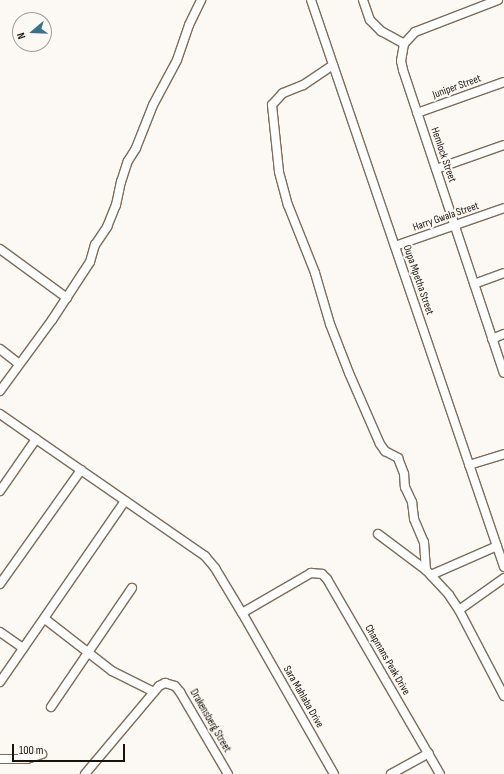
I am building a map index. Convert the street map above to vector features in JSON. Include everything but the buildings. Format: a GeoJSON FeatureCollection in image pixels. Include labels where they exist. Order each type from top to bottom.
{"type":"FeatureCollection","features":[{"type":"Feature","properties":{"kind":"street"},"geometry":{"type":"LineString","coordinates":[[0,391],[90,262],[95,245],[107,227],[116,205],[121,182],[128,161],[136,148],[153,105],[177,60],[189,25],[201,0]]}},
{"type":"Feature","properties":{"kind":"street","name":"Oupa Mpetha Street"},"geometry":{"type":"LineString","coordinates":[[311,0],[504,567]]}},
{"type":"Feature","properties":{"kind":"street"},"geometry":{"type":"LineString","coordinates":[[363,0],[370,20],[381,31],[404,44],[407,38],[422,28],[498,0]]}},
{"type":"Feature","properties":{"kind":"street","name":"Hemlock Street"},"geometry":{"type":"LineString","coordinates":[[404,44],[401,60],[403,70],[504,373]]}},
{"type":"Feature","properties":{"kind":"street"},"geometry":{"type":"LineString","coordinates":[[333,65],[303,85],[283,93],[272,105],[279,172],[288,204],[315,273],[330,324],[349,373],[377,438],[385,451],[398,458],[404,474],[406,487],[412,502],[414,519],[424,542],[428,572]]}},
{"type":"Feature","properties":{"kind":"street","name":"Juniper Street"},"geometry":{"type":"LineString","coordinates":[[417,113],[504,82]]}},
{"type":"Feature","properties":{"kind":"street"},"geometry":{"type":"LineString","coordinates":[[436,169],[504,145]]}},
{"type":"Feature","properties":{"kind":"street","name":"Harry Gwala Street"},"geometry":{"type":"LineString","coordinates":[[395,246],[504,208]]}},
{"type":"Feature","properties":{"kind":"street"},"geometry":{"type":"LineString","coordinates":[[0,250],[66,298]]}},
{"type":"Feature","properties":{"kind":"street"},"geometry":{"type":"LineString","coordinates":[[474,284],[504,273]]}},
{"type":"Feature","properties":{"kind":"street"},"geometry":{"type":"LineString","coordinates":[[492,339],[504,334]]}},
{"type":"Feature","properties":{"kind":"street"},"geometry":{"type":"LineString","coordinates":[[0,349],[19,364]]}},
{"type":"Feature","properties":{"kind":"street","name":"Sara Mahlaba Drive"},"geometry":{"type":"LineString","coordinates":[[0,414],[205,556],[242,613],[334,774]]}},
{"type":"Feature","properties":{"kind":"street"},"geometry":{"type":"LineString","coordinates":[[0,491],[36,439]]}},
{"type":"Feature","properties":{"kind":"street"},"geometry":{"type":"LineString","coordinates":[[469,465],[504,454]]}},
{"type":"Feature","properties":{"kind":"street"},"geometry":{"type":"LineString","coordinates":[[0,584],[81,470]]}},
{"type":"Feature","properties":{"kind":"street"},"geometry":{"type":"LineString","coordinates":[[0,682],[45,619],[125,501]]}},
{"type":"Feature","properties":{"kind":"street"},"geometry":{"type":"LineString","coordinates":[[378,534],[428,572],[460,610],[503,691]]}},
{"type":"Feature","properties":{"kind":"street"},"geometry":{"type":"LineString","coordinates":[[428,572],[497,546]]}},
{"type":"Feature","properties":{"kind":"street","name":"Chapmans Peak Drive"},"geometry":{"type":"LineString","coordinates":[[242,613],[305,575],[317,572],[322,574],[327,579],[440,774]]}},
{"type":"Feature","properties":{"kind":"street"},"geometry":{"type":"LineString","coordinates":[[460,610],[504,578]]}},
{"type":"Feature","properties":{"kind":"street"},"geometry":{"type":"LineString","coordinates":[[51,707],[132,588]]}},
{"type":"Feature","properties":{"kind":"street"},"geometry":{"type":"LineString","coordinates":[[45,619],[112,671],[154,692],[85,774]]}},
{"type":"Feature","properties":{"kind":"street"},"geometry":{"type":"LineString","coordinates":[[0,632],[24,648]]}},
{"type":"Feature","properties":{"kind":"street","name":"Drakensberg Street"},"geometry":{"type":"LineString","coordinates":[[154,692],[162,684],[170,683],[180,692],[228,774]]}},
{"type":"Feature","properties":{"kind":"street"},"geometry":{"type":"LineString","coordinates":[[391,774],[429,753]]}},
{"type":"Feature","properties":{"kind":"street"},"geometry":{"type":"LineString","coordinates":[[0,759],[27,759],[42,754]]}}]}
